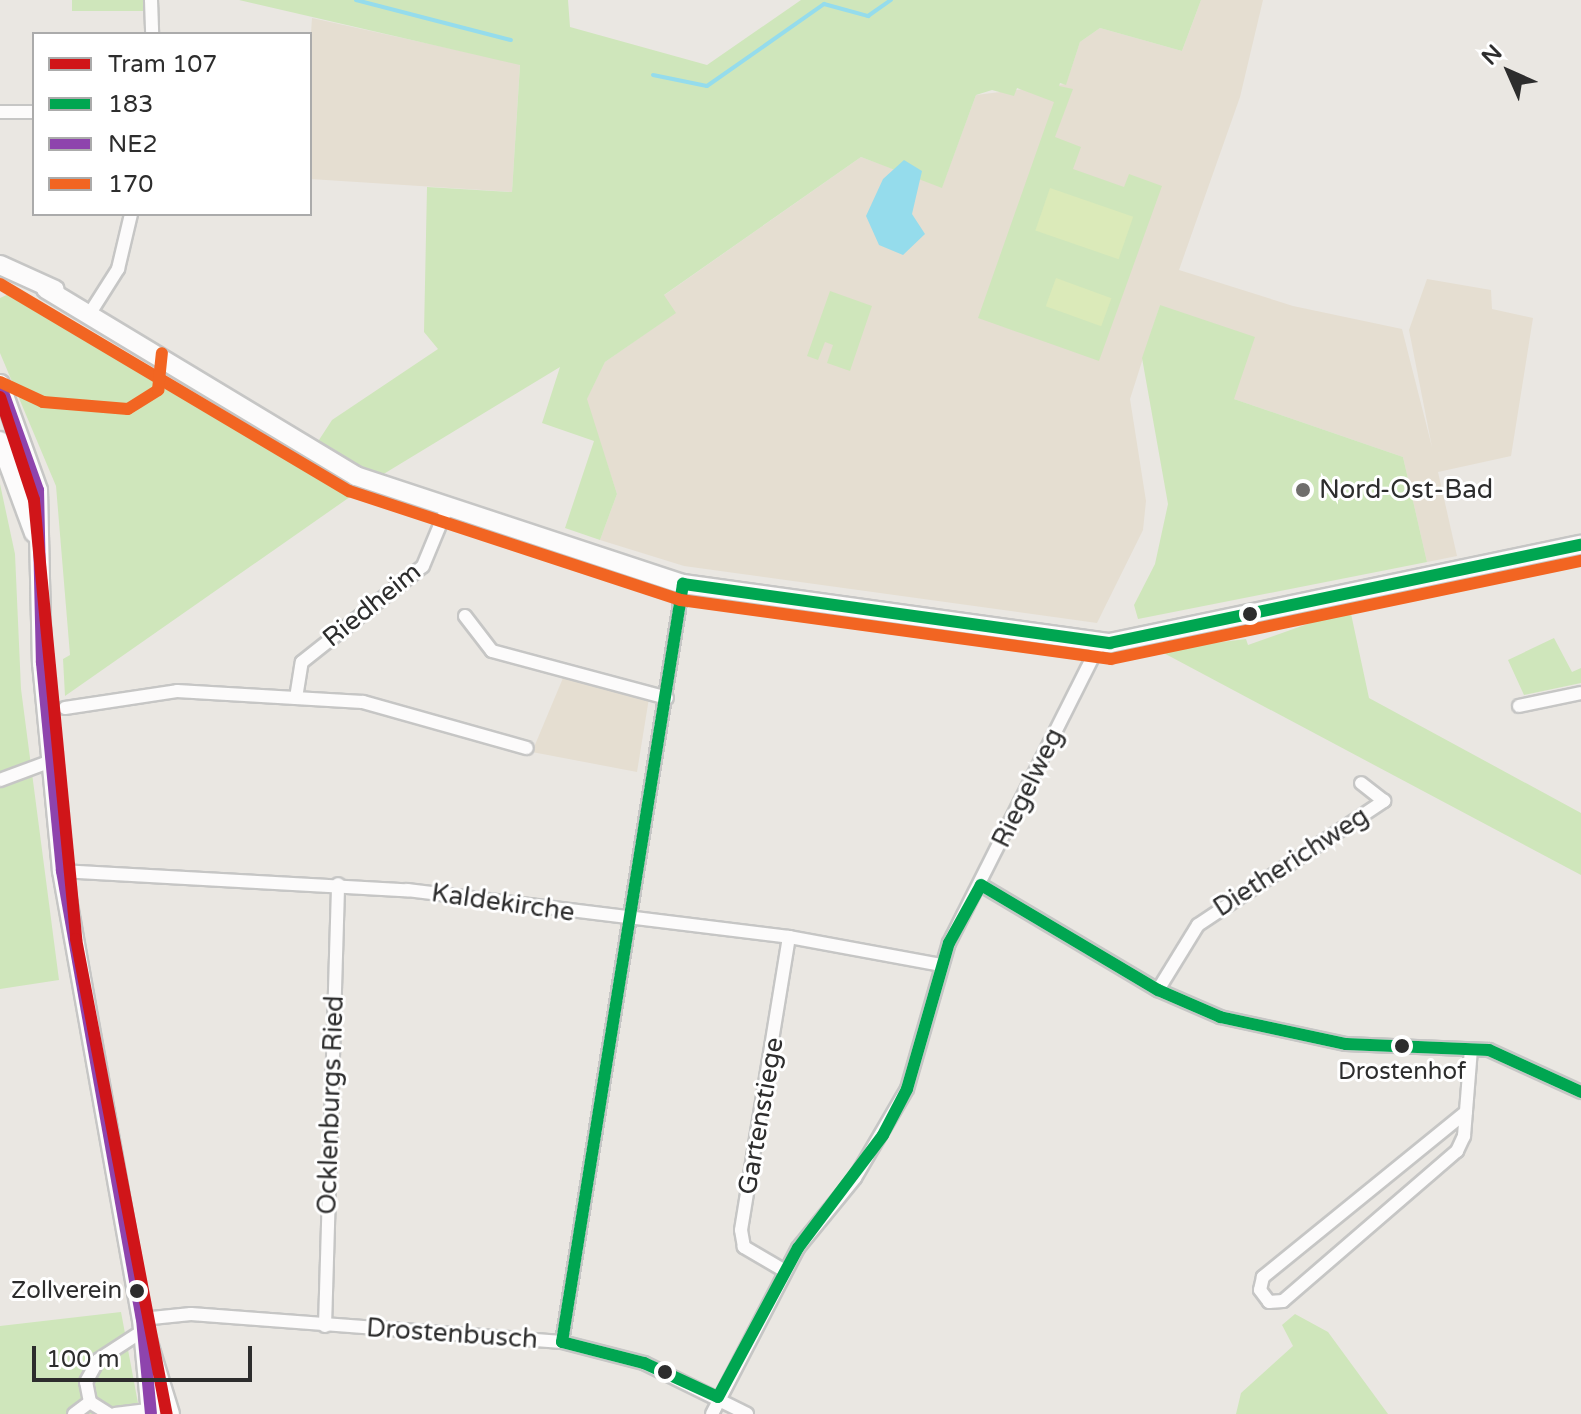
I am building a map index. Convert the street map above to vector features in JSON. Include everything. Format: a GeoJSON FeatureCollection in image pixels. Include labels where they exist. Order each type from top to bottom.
{"type":"FeatureCollection","features":[{"type":"Feature","properties":{"kind":"street"},"geometry":{"type":"LineString","coordinates":[[151,0],[152,32]]}},
{"type":"Feature","properties":{"kind":"street"},"geometry":{"type":"LineString","coordinates":[[0,112],[32,112]]}},
{"type":"Feature","properties":{"kind":"street"},"geometry":{"type":"LineString","coordinates":[[94,315],[118,269],[131,216]]}},
{"type":"Feature","properties":{"kind":"street"},"geometry":{"type":"LineString","coordinates":[[5,271],[94,315],[337,467],[447,508],[683,584],[1100,643],[1581,545]]}},
{"type":"Feature","properties":{"kind":"street"},"geometry":{"type":"LineString","coordinates":[[0,384],[26,445],[38,490],[35,535],[62,871],[143,1324],[151,1412],[115,1414]]}},
{"type":"Feature","properties":{"kind":"street"},"geometry":{"type":"LineString","coordinates":[[26,445],[1,445],[35,535]]}},
{"type":"Feature","properties":{"kind":"street","name":"Riedheim"},"geometry":{"type":"LineString","coordinates":[[296,698],[302,662],[423,566],[447,508]]}},
{"type":"Feature","properties":{"kind":"street"},"geometry":{"type":"LineString","coordinates":[[562,1342],[683,584]]}},
{"type":"Feature","properties":{"kind":"street"},"geometry":{"type":"LineString","coordinates":[[465,616],[492,651],[667,698]]}},
{"type":"Feature","properties":{"kind":"street","name":"Riegelweg"},"geometry":{"type":"LineString","coordinates":[[712,1414],[785,1271],[855,1178],[901,1101],[941,965],[1100,643]]}},
{"type":"Feature","properties":{"kind":"street"},"geometry":{"type":"LineString","coordinates":[[1519,706],[1581,693]]}},
{"type":"Feature","properties":{"kind":"street"},"geometry":{"type":"LineString","coordinates":[[65,708],[139,696],[363,702],[527,748]]}},
{"type":"Feature","properties":{"kind":"street"},"geometry":{"type":"LineString","coordinates":[[0,780],[51,761]]}},
{"type":"Feature","properties":{"kind":"street","name":"Dietherichweg"},"geometry":{"type":"LineString","coordinates":[[1158,990],[1198,925],[1384,801],[1361,783]]}},
{"type":"Feature","properties":{"kind":"street","name":"Kaldekirche"},"geometry":{"type":"LineString","coordinates":[[62,871],[338,884],[789,937],[941,965]]}},
{"type":"Feature","properties":{"kind":"street","name":"Ocklenburgs Ried"},"geometry":{"type":"LineString","coordinates":[[325,1326],[338,884]]}},
{"type":"Feature","properties":{"kind":"street"},"geometry":{"type":"LineString","coordinates":[[981,885],[1158,990],[1278,1033],[1471,1049],[1517,1058],[1581,1092]]}},
{"type":"Feature","properties":{"kind":"street","name":"Gartenstiege"},"geometry":{"type":"LineString","coordinates":[[785,1271],[744,1247],[741,1230],[789,937]]}},
{"type":"Feature","properties":{"kind":"street"},"geometry":{"type":"LineString","coordinates":[[1466,1112],[1263,1277],[1260,1290],[1269,1302],[1283,1301],[1457,1151],[1466,1112],[1471,1049]]}},
{"type":"Feature","properties":{"kind":"street","name":"Drostenbusch"},"geometry":{"type":"LineString","coordinates":[[143,1324],[191,1314],[562,1342],[644,1363],[747,1414]]}},
{"type":"Feature","properties":{"kind":"street"},"geometry":{"type":"LineString","coordinates":[[109,1414],[90,1402],[86,1382],[98,1360],[143,1324]]}},
{"type":"Feature","properties":{"kind":"street"},"geometry":{"type":"LineString","coordinates":[[143,1324],[170,1414]]}},
{"type":"Feature","properties":{"kind":"street"},"geometry":{"type":"LineString","coordinates":[[74,1414],[90,1402]]}},
{"type":"Feature","properties":{"kind":"shaded area"},"geometry":{"type":"Polygon","coordinates":[[[1201,0],[1263,0],[1240,97],[1179,270],[1293,306],[1402,329],[1432,447],[1409,330],[1427,279],[1491,290],[1492,309],[1533,318],[1511,456],[1438,472],[1457,556],[1427,562],[1403,457],[1234,399],[1160,305],[1130,399],[1146,501],[1143,530],[1097,623],[684,566],[600,540],[617,494],[586,400],[605,362],[675,313],[663,296],[861,157],[942,187],[976,95],[1066,84],[1080,42],[1100,28],[1182,51],[1201,0]]]}},
{"type":"Feature","properties":{"kind":"shaded area"},"geometry":{"type":"Polygon","coordinates":[[[312,18],[520,64],[512,192],[312,179],[312,18]]]}},
{"type":"Feature","properties":{"kind":"shaded area"},"geometry":{"type":"Polygon","coordinates":[[[563,678],[649,698],[637,772],[532,752],[563,678]]]}},
{"type":"Feature","properties":{"kind":"green space"},"geometry":{"type":"Polygon","coordinates":[[[72,0],[143,0],[143,11],[72,11],[72,0]]]}},
{"type":"Feature","properties":{"kind":"green space"},"geometry":{"type":"Polygon","coordinates":[[[239,0],[568,0],[570,27],[707,65],[801,0],[1201,0],[1182,51],[1100,28],[1080,42],[1066,85],[1060,83],[1059,86],[1073,89],[1055,137],[1081,147],[1073,169],[1124,187],[1129,174],[1162,186],[1099,361],[978,318],[1054,102],[1017,88],[1014,96],[992,90],[976,95],[942,188],[861,157],[664,295],[676,313],[605,362],[587,399],[617,494],[600,540],[565,528],[594,441],[542,423],[560,367],[377,478],[65,696],[63,659],[70,655],[56,486],[0,353],[0,298],[13,292],[304,463],[332,420],[438,349],[424,332],[427,187],[512,192],[520,65],[239,0]]]}},
{"type":"Feature","properties":{"kind":"green space"},"geometry":{"type":"Polygon","coordinates":[[[1050,188],[1133,217],[1119,259],[1035,231],[1050,188]]]}},
{"type":"Feature","properties":{"kind":"green space"},"geometry":{"type":"Polygon","coordinates":[[[1056,278],[1111,298],[1101,326],[1046,306],[1056,278]]]}},
{"type":"Feature","properties":{"kind":"green space"},"geometry":{"type":"Polygon","coordinates":[[[830,291],[872,306],[850,371],[827,363],[833,345],[825,342],[818,360],[807,356],[830,291]]]}},
{"type":"Feature","properties":{"kind":"green space"},"geometry":{"type":"Polygon","coordinates":[[[1160,305],[1255,337],[1234,399],[1403,457],[1427,562],[1138,619],[1134,605],[1155,564],[1168,504],[1142,358],[1160,305]]]}},
{"type":"Feature","properties":{"kind":"green space"},"geometry":{"type":"Polygon","coordinates":[[[0,484],[15,554],[21,689],[59,980],[0,989],[0,484]]]}},
{"type":"Feature","properties":{"kind":"green space"},"geometry":{"type":"Polygon","coordinates":[[[1350,609],[1369,698],[1581,813],[1581,875],[1158,650],[1246,639],[1248,645],[1350,609]]]}},
{"type":"Feature","properties":{"kind":"green space"},"geometry":{"type":"Polygon","coordinates":[[[1554,638],[1572,672],[1581,668],[1581,683],[1524,695],[1508,660],[1554,638]]]}},
{"type":"Feature","properties":{"kind":"green space"},"geometry":{"type":"Polygon","coordinates":[[[121,1312],[140,1414],[0,1414],[0,1326],[121,1312]]]}},
{"type":"Feature","properties":{"kind":"green space"},"geometry":{"type":"Polygon","coordinates":[[[1295,1314],[1328,1332],[1388,1414],[1236,1414],[1241,1393],[1293,1346],[1282,1325],[1295,1314]]]}},
{"type":"Feature","properties":{"kind":"water"},"geometry":{"type":"Polygon","coordinates":[[[904,160],[922,171],[912,214],[925,234],[903,255],[879,245],[866,216],[883,179],[904,160]]]}},
{"type":"Feature","properties":{"kind":"waterway"},"geometry":{"type":"LineString","coordinates":[[356,0],[511,40]]}},
{"type":"Feature","properties":{"kind":"waterway"},"geometry":{"type":"LineString","coordinates":[[653,75],[707,86],[824,4],[868,16],[891,0]]}},
{"type":"Feature","properties":{"kind":"tram line","name":"107"},"geometry":{"type":"LineString","coordinates":[[0,397],[34,500],[76,939],[167,1414]]}},
{"type":"Feature","properties":{"kind":"transit line","name":"170"},"geometry":{"type":"LineString","coordinates":[[0,284],[349,491],[681,600],[1111,659],[1581,561]]}},
{"type":"Feature","properties":{"kind":"transit line","name":"170"},"geometry":{"type":"LineString","coordinates":[[0,382],[43,402],[128,409],[158,390],[162,353]]}},
{"type":"Feature","properties":{"kind":"transit line","name":"NE2"},"geometry":{"type":"LineString","coordinates":[[0,384],[38,490],[42,663],[62,871],[142,1319],[151,1414]]}},
{"type":"Feature","properties":{"kind":"transit line","name":"183"},"geometry":{"type":"LineString","coordinates":[[683,584],[1110,643],[1581,545]]}},
{"type":"Feature","properties":{"kind":"transit line","name":"183"},"geometry":{"type":"LineString","coordinates":[[562,1342],[683,584]]}},
{"type":"Feature","properties":{"kind":"transit line","name":"183"},"geometry":{"type":"LineString","coordinates":[[981,885],[1158,990],[1220,1017],[1346,1044],[1489,1050],[1581,1092]]}},
{"type":"Feature","properties":{"kind":"transit line","name":"183"},"geometry":{"type":"LineString","coordinates":[[718,1397],[798,1248],[883,1135],[907,1089],[949,943],[981,885]]}},
{"type":"Feature","properties":{"kind":"transit line","name":"183"},"geometry":{"type":"LineString","coordinates":[[562,1342],[644,1363],[718,1397]]}},
{"type":"Feature","properties":{"kind":"place","name":"Nord-Ost-Bad"},"geometry":{"type":"Point","coordinates":[1303,490]}},
{"type":"Feature","properties":{"kind":"place","name":"Drostenhof"},"geometry":{"type":"Point","coordinates":[1402,1046]}},
{"type":"Feature","properties":{"kind":"place","name":"Zollverein"},"geometry":{"type":"Point","coordinates":[137,1291]}}]}
